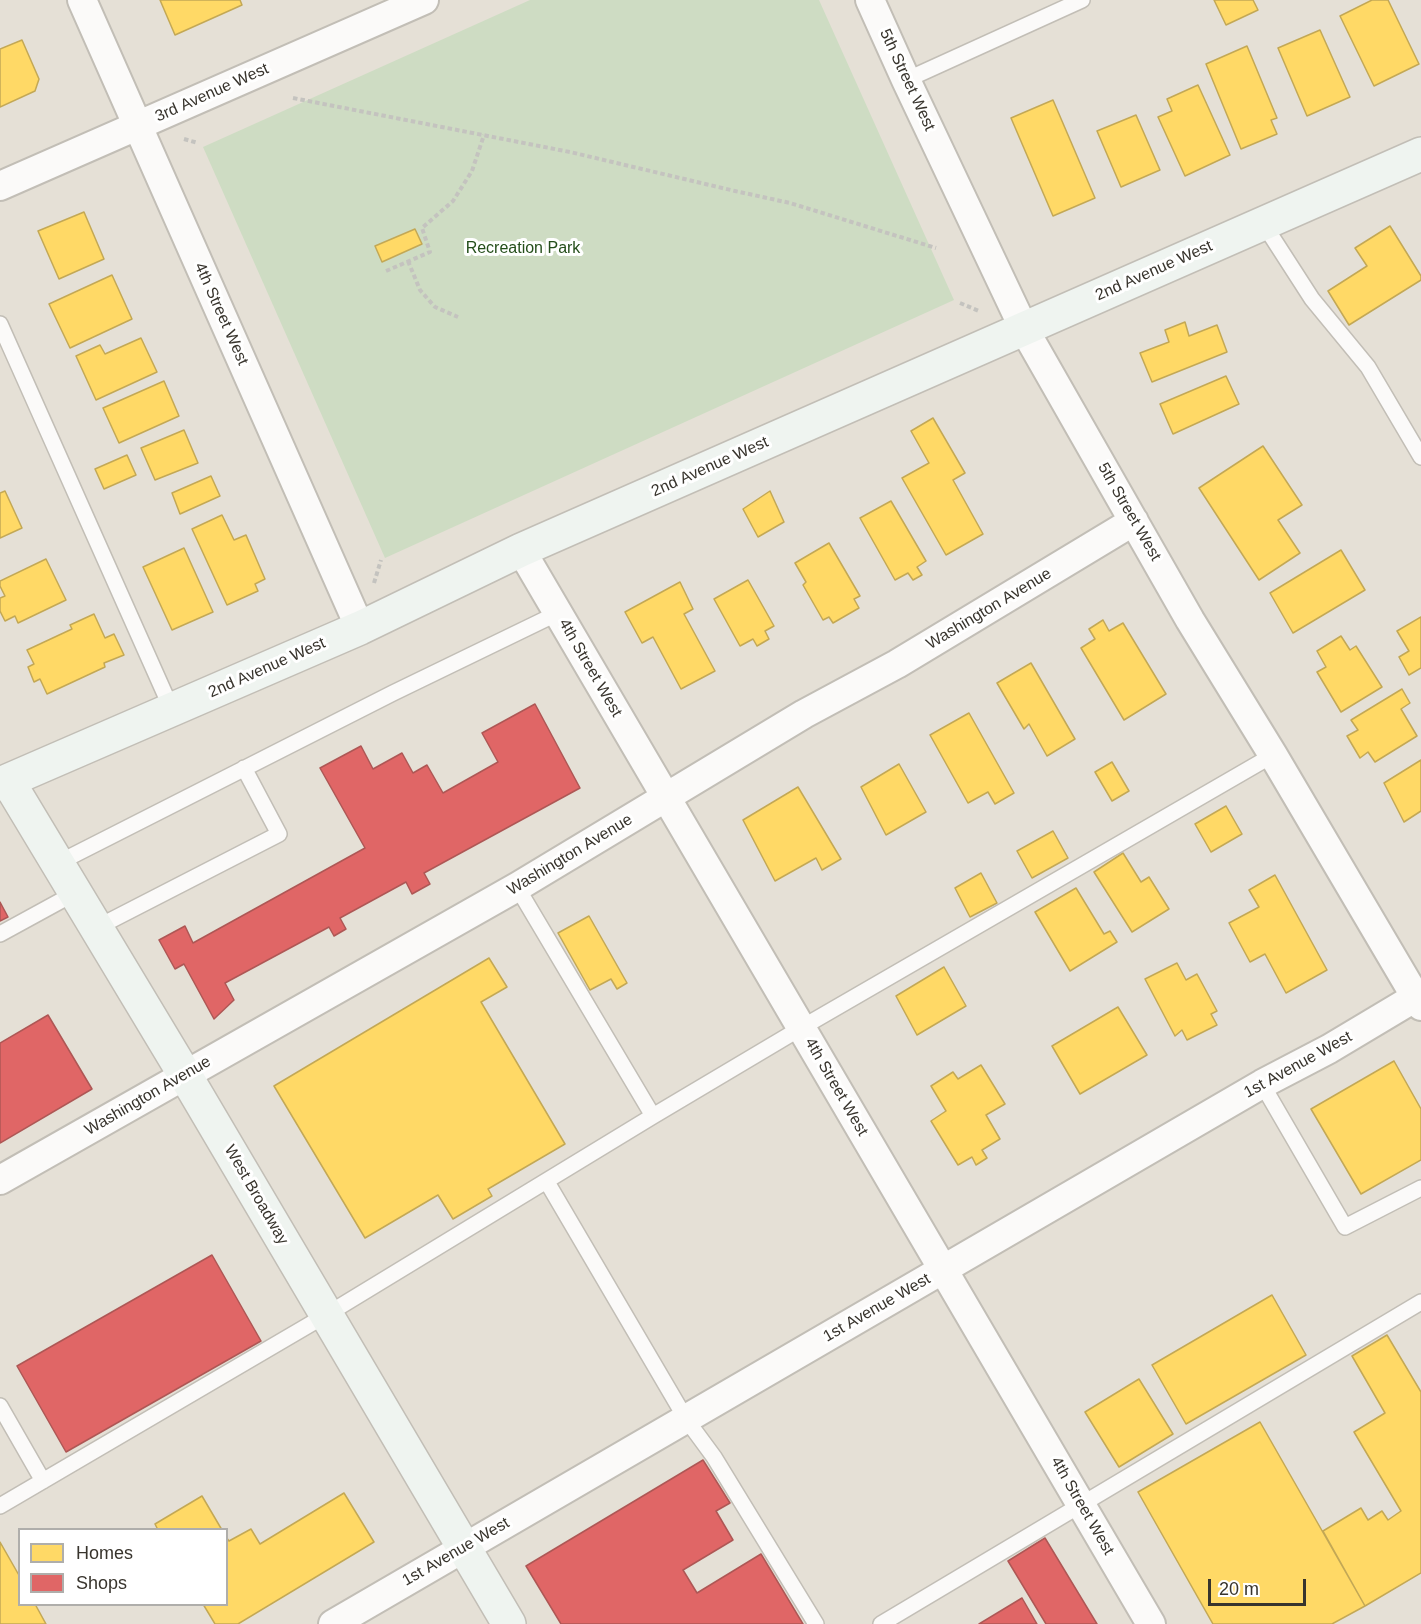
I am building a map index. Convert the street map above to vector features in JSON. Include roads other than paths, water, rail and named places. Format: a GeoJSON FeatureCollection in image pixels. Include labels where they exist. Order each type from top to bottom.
{"type":"FeatureCollection","features":[{"type":"Feature","properties":{"kind":"main road","name":"2nd Avenue West"},"geometry":{"type":"LineString","coordinates":[[3,778],[172,710],[360,628],[521,550],[1421,153]]}},
{"type":"Feature","properties":{"kind":"main road","name":"West Broadway"},"geometry":{"type":"LineString","coordinates":[[3,778],[58,863],[185,1075],[509,1624]]}},
{"type":"Feature","properties":{"kind":"street","name":"4th Street West"},"geometry":{"type":"LineString","coordinates":[[82,0],[360,628]]}},
{"type":"Feature","properties":{"kind":"street","name":"3rd Avenue West"},"geometry":{"type":"LineString","coordinates":[[0,186],[138,125],[391,7],[424,0]]}},
{"type":"Feature","properties":{"kind":"street","name":"5th Street West"},"geometry":{"type":"LineString","coordinates":[[870,0],[1024,328],[1190,620],[1419,999]]}},
{"type":"Feature","properties":{"kind":"street","name":"Washington Avenue"},"geometry":{"type":"LineString","coordinates":[[0,1180],[517,887],[804,714],[897,664],[1134,521]]}},
{"type":"Feature","properties":{"kind":"street","name":"4th Street West"},"geometry":{"type":"LineString","coordinates":[[521,550],[1151,1624]]}},
{"type":"Feature","properties":{"kind":"street","name":"1st Avenue West"},"geometry":{"type":"LineString","coordinates":[[333,1624],[1262,1084],[1419,999]]}},
{"type":"Feature","properties":{"kind":"lane"},"geometry":{"type":"LineString","coordinates":[[906,80],[1082,0]]}},
{"type":"Feature","properties":{"kind":"lane"},"geometry":{"type":"LineString","coordinates":[[1263,223],[1312,299],[1368,367],[1421,457]]}},
{"type":"Feature","properties":{"kind":"lane"},"geometry":{"type":"LineString","coordinates":[[0,324],[172,710]]}},
{"type":"Feature","properties":{"kind":"lane"},"geometry":{"type":"LineString","coordinates":[[58,863],[393,693],[558,614]]}},
{"type":"Feature","properties":{"kind":"lane"},"geometry":{"type":"LineString","coordinates":[[0,1506],[326,1315],[801,1028],[1273,755]]}},
{"type":"Feature","properties":{"kind":"lane"},"geometry":{"type":"LineString","coordinates":[[96,928],[279,834],[244,768]]}},
{"type":"Feature","properties":{"kind":"lane"},"geometry":{"type":"LineString","coordinates":[[517,887],[653,1116]]}},
{"type":"Feature","properties":{"kind":"lane"},"geometry":{"type":"LineString","coordinates":[[0,934],[75,893]]}},
{"type":"Feature","properties":{"kind":"lane"},"geometry":{"type":"LineString","coordinates":[[1262,1084],[1345,1227],[1421,1188]]}},
{"type":"Feature","properties":{"kind":"lane"},"geometry":{"type":"LineString","coordinates":[[547,1182],[686,1419],[714,1457],[816,1624]]}},
{"type":"Feature","properties":{"kind":"lane"},"geometry":{"type":"LineString","coordinates":[[881,1624],[1421,1302]]}},
{"type":"Feature","properties":{"kind":"lane"},"geometry":{"type":"LineString","coordinates":[[0,1406],[43,1481]]}},
{"type":"Feature","properties":{"kind":"park label","name":"Recreation Park"},"geometry":{"type":"Point","coordinates":[523,249]}}]}
